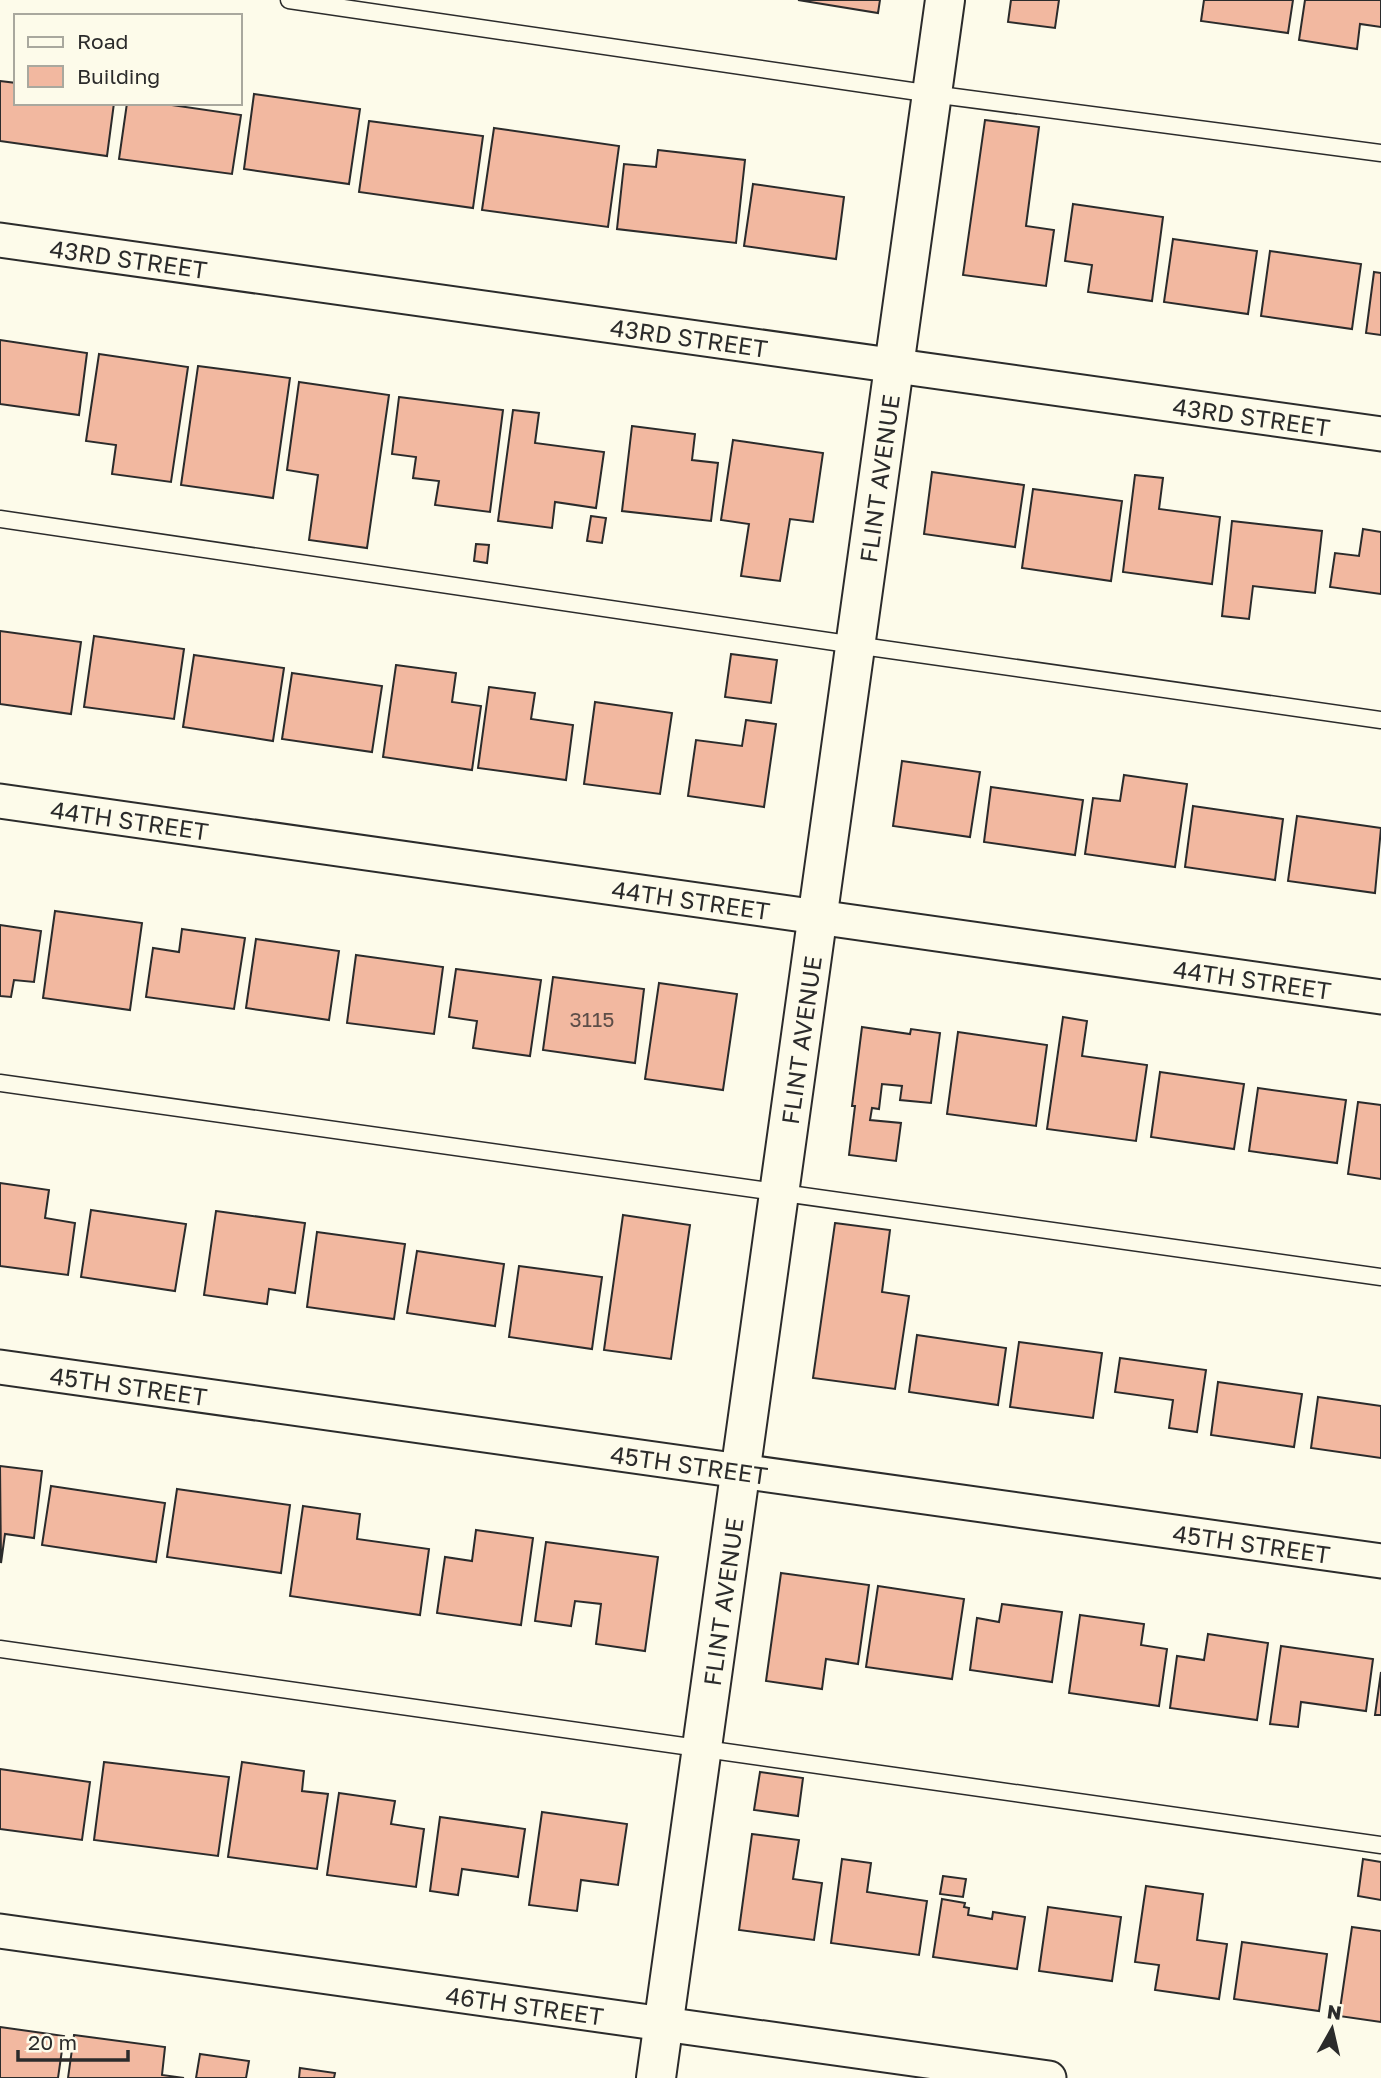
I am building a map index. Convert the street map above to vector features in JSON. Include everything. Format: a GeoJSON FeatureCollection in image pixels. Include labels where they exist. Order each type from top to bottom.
{"type":"FeatureCollection","features":[{"type":"Feature","properties":{"kind":"street","name":"FLINT AVENUE"},"geometry":{"type":"LineString","coordinates":[[656,2078],[945,0]]}},
{"type":"Feature","properties":{"kind":"street","name":"43RD STREET"},"geometry":{"type":"LineString","coordinates":[[0,240],[1381,435]]}},
{"type":"Feature","properties":{"kind":"street","name":"44TH STREET"},"geometry":{"type":"LineString","coordinates":[[0,801],[1381,997]]}},
{"type":"Feature","properties":{"kind":"street","name":"45TH STREET"},"geometry":{"type":"LineString","coordinates":[[0,1367],[1381,1561]]}},
{"type":"Feature","properties":{"kind":"street","name":"46TH STREET"},"geometry":{"type":"LineString","coordinates":[[0,1931],[1049,2078]]}},
{"type":"Feature","properties":{"kind":"lane"},"geometry":{"type":"LineString","coordinates":[[289,0],[932,94],[1381,153]]}},
{"type":"Feature","properties":{"kind":"lane"},"geometry":{"type":"LineString","coordinates":[[0,519],[1381,720]]}},
{"type":"Feature","properties":{"kind":"lane"},"geometry":{"type":"LineString","coordinates":[[0,1083],[1381,1277]]}},
{"type":"Feature","properties":{"kind":"lane"},"geometry":{"type":"LineString","coordinates":[[0,1649],[1381,1845]]}},
{"type":"Feature","properties":{"kind":"building"},"geometry":{"type":"Polygon","coordinates":[[[798,0],[880,0],[878,13],[798,0]]]}},
{"type":"Feature","properties":{"kind":"building"},"geometry":{"type":"Polygon","coordinates":[[[1011,0],[1059,0],[1055,28],[1008,22],[1011,0]]]}},
{"type":"Feature","properties":{"kind":"building"},"geometry":{"type":"Polygon","coordinates":[[[1204,0],[1293,0],[1288,33],[1201,21],[1204,0]]]}},
{"type":"Feature","properties":{"kind":"building"},"geometry":{"type":"Polygon","coordinates":[[[1305,0],[1381,0],[1381,27],[1360,24],[1357,49],[1299,40],[1305,0]]]}},
{"type":"Feature","properties":{"kind":"building"},"geometry":{"type":"Polygon","coordinates":[[[0,81],[14,83],[14,105],[114,105],[107,156],[0,141],[0,81]]]}},
{"type":"Feature","properties":{"kind":"building"},"geometry":{"type":"Polygon","coordinates":[[[254,94],[360,109],[349,184],[244,169],[254,94]]]}},
{"type":"Feature","properties":{"kind":"building"},"geometry":{"type":"Polygon","coordinates":[[[127,105],[172,105],[241,115],[232,174],[119,159],[127,105]]]}},
{"type":"Feature","properties":{"kind":"building"},"geometry":{"type":"Polygon","coordinates":[[[985,120],[1039,127],[1026,226],[1054,230],[1046,286],[963,275],[985,120]]]}},
{"type":"Feature","properties":{"kind":"building"},"geometry":{"type":"Polygon","coordinates":[[[369,121],[483,136],[473,208],[359,192],[369,121]]]}},
{"type":"Feature","properties":{"kind":"building"},"geometry":{"type":"Polygon","coordinates":[[[494,128],[619,146],[608,227],[482,210],[494,128]]]}},
{"type":"Feature","properties":{"kind":"building"},"geometry":{"type":"Polygon","coordinates":[[[658,150],[745,160],[736,243],[617,229],[624,164],[656,167],[658,150]]]}},
{"type":"Feature","properties":{"kind":"building"},"geometry":{"type":"Polygon","coordinates":[[[753,184],[844,197],[836,259],[744,246],[753,184]]]}},
{"type":"Feature","properties":{"kind":"building"},"geometry":{"type":"Polygon","coordinates":[[[1073,204],[1163,217],[1152,301],[1088,292],[1092,265],[1065,261],[1073,204]]]}},
{"type":"Feature","properties":{"kind":"building"},"geometry":{"type":"Polygon","coordinates":[[[1173,239],[1257,251],[1248,314],[1164,302],[1173,239]]]}},
{"type":"Feature","properties":{"kind":"building"},"geometry":{"type":"Polygon","coordinates":[[[1270,251],[1361,264],[1352,329],[1261,316],[1270,251]]]}},
{"type":"Feature","properties":{"kind":"building"},"geometry":{"type":"Polygon","coordinates":[[[1374,272],[1381,273],[1381,335],[1366,333],[1374,272]]]}},
{"type":"Feature","properties":{"kind":"building"},"geometry":{"type":"Polygon","coordinates":[[[0,340],[87,353],[79,415],[0,404],[0,340]]]}},
{"type":"Feature","properties":{"kind":"building"},"geometry":{"type":"Polygon","coordinates":[[[99,354],[188,367],[171,482],[112,474],[116,445],[86,441],[99,354]]]}},
{"type":"Feature","properties":{"kind":"building"},"geometry":{"type":"Polygon","coordinates":[[[198,366],[290,378],[273,498],[181,485],[198,366]]]}},
{"type":"Feature","properties":{"kind":"building"},"geometry":{"type":"Polygon","coordinates":[[[299,382],[389,395],[367,548],[309,540],[318,475],[287,470],[299,382]]]}},
{"type":"Feature","properties":{"kind":"building"},"geometry":{"type":"Polygon","coordinates":[[[399,397],[503,410],[490,512],[435,505],[439,481],[413,478],[416,457],[392,454],[399,397]]]}},
{"type":"Feature","properties":{"kind":"building"},"geometry":{"type":"Polygon","coordinates":[[[513,410],[539,413],[535,443],[604,452],[596,508],[555,502],[552,528],[498,521],[513,410]]]}},
{"type":"Feature","properties":{"kind":"building"},"geometry":{"type":"Polygon","coordinates":[[[632,426],[695,434],[692,460],[718,463],[711,521],[622,511],[632,426]]]}},
{"type":"Feature","properties":{"kind":"building"},"geometry":{"type":"Polygon","coordinates":[[[733,440],[823,453],[813,522],[790,519],[780,581],[741,576],[749,524],[721,520],[733,440]]]}},
{"type":"Feature","properties":{"kind":"building"},"geometry":{"type":"Polygon","coordinates":[[[932,472],[1024,485],[1015,547],[924,534],[932,472]]]}},
{"type":"Feature","properties":{"kind":"building"},"geometry":{"type":"Polygon","coordinates":[[[1135,475],[1163,478],[1159,509],[1220,517],[1212,584],[1123,572],[1135,475]]]}},
{"type":"Feature","properties":{"kind":"building"},"geometry":{"type":"Polygon","coordinates":[[[1033,489],[1122,501],[1111,581],[1022,568],[1033,489]]]}},
{"type":"Feature","properties":{"kind":"building"},"geometry":{"type":"Polygon","coordinates":[[[591,516],[606,518],[602,543],[587,541],[591,516]]]}},
{"type":"Feature","properties":{"kind":"building"},"geometry":{"type":"Polygon","coordinates":[[[1232,521],[1322,531],[1315,593],[1253,586],[1249,619],[1222,616],[1232,521]]]}},
{"type":"Feature","properties":{"kind":"building"},"geometry":{"type":"Polygon","coordinates":[[[1363,529],[1381,532],[1381,594],[1330,587],[1335,553],[1359,556],[1363,529]]]}},
{"type":"Feature","properties":{"kind":"building"},"geometry":{"type":"Polygon","coordinates":[[[476,544],[489,545],[487,563],[474,561],[476,544]]]}},
{"type":"Feature","properties":{"kind":"building"},"geometry":{"type":"Polygon","coordinates":[[[0,631],[81,642],[71,714],[0,704],[0,631]]]}},
{"type":"Feature","properties":{"kind":"building"},"geometry":{"type":"Polygon","coordinates":[[[94,636],[184,649],[174,719],[84,707],[94,636]]]}},
{"type":"Feature","properties":{"kind":"building"},"geometry":{"type":"Polygon","coordinates":[[[731,654],[777,660],[771,703],[725,697],[731,654]]]}},
{"type":"Feature","properties":{"kind":"building"},"geometry":{"type":"Polygon","coordinates":[[[194,655],[284,668],[273,741],[183,727],[194,655]]]}},
{"type":"Feature","properties":{"kind":"building"},"geometry":{"type":"Polygon","coordinates":[[[396,665],[456,673],[452,702],[481,706],[472,770],[383,757],[396,665]]]}},
{"type":"Feature","properties":{"kind":"building"},"geometry":{"type":"Polygon","coordinates":[[[292,673],[382,686],[372,752],[282,739],[292,673]]]}},
{"type":"Feature","properties":{"kind":"building"},"geometry":{"type":"Polygon","coordinates":[[[489,687],[535,693],[531,719],[573,725],[566,780],[478,768],[489,687]]]}},
{"type":"Feature","properties":{"kind":"building"},"geometry":{"type":"Polygon","coordinates":[[[595,702],[672,713],[660,794],[584,784],[595,702]]]}},
{"type":"Feature","properties":{"kind":"building"},"geometry":{"type":"Polygon","coordinates":[[[746,720],[776,724],[764,807],[688,796],[696,740],[742,746],[746,720]]]}},
{"type":"Feature","properties":{"kind":"building"},"geometry":{"type":"Polygon","coordinates":[[[902,761],[980,772],[970,837],[893,826],[902,761]]]}},
{"type":"Feature","properties":{"kind":"building"},"geometry":{"type":"Polygon","coordinates":[[[1124,775],[1187,784],[1175,867],[1085,854],[1093,798],[1120,801],[1124,775]]]}},
{"type":"Feature","properties":{"kind":"building"},"geometry":{"type":"Polygon","coordinates":[[[991,787],[1083,800],[1075,855],[984,842],[991,787]]]}},
{"type":"Feature","properties":{"kind":"building"},"geometry":{"type":"Polygon","coordinates":[[[1193,806],[1283,819],[1275,880],[1185,867],[1193,806]]]}},
{"type":"Feature","properties":{"kind":"building"},"geometry":{"type":"Polygon","coordinates":[[[1297,816],[1381,828],[1375,893],[1288,881],[1297,816]]]}},
{"type":"Feature","properties":{"kind":"building"},"geometry":{"type":"Polygon","coordinates":[[[55,911],[142,923],[130,1010],[43,998],[55,911]]]}},
{"type":"Feature","properties":{"kind":"building"},"geometry":{"type":"Polygon","coordinates":[[[0,925],[41,931],[34,982],[14,980],[11,997],[0,996],[0,925]]]}},
{"type":"Feature","properties":{"kind":"building"},"geometry":{"type":"Polygon","coordinates":[[[182,929],[245,938],[234,1009],[146,997],[153,948],[179,952],[182,929]]]}},
{"type":"Feature","properties":{"kind":"building"},"geometry":{"type":"Polygon","coordinates":[[[256,939],[339,951],[329,1020],[246,1008],[256,939]]]}},
{"type":"Feature","properties":{"kind":"building"},"geometry":{"type":"Polygon","coordinates":[[[356,955],[443,967],[434,1034],[347,1023],[356,955]]]}},
{"type":"Feature","properties":{"kind":"building"},"geometry":{"type":"Polygon","coordinates":[[[456,969],[541,980],[530,1056],[473,1048],[477,1021],[449,1017],[456,969]]]}},
{"type":"Feature","properties":{"kind":"building"},"geometry":{"type":"Polygon","coordinates":[[[553,977],[644,989],[635,1063],[543,1050],[553,977]]]}},
{"type":"Feature","properties":{"kind":"building"},"geometry":{"type":"Polygon","coordinates":[[[659,983],[737,994],[723,1090],[645,1079],[659,983]]]}},
{"type":"Feature","properties":{"kind":"building"},"geometry":{"type":"Polygon","coordinates":[[[1063,1017],[1087,1021],[1082,1056],[1147,1065],[1136,1141],[1047,1129],[1063,1017]]]}},
{"type":"Feature","properties":{"kind":"building"},"geometry":{"type":"Polygon","coordinates":[[[862,1027],[910,1034],[911,1029],[940,1033],[931,1103],[900,1100],[902,1086],[882,1084],[879,1109],[872,1108],[870,1120],[901,1123],[896,1161],[849,1155],[862,1027]]]}},
{"type":"Feature","properties":{"kind":"building"},"geometry":{"type":"Polygon","coordinates":[[[958,1032],[1047,1045],[1036,1126],[947,1114],[958,1032]]]}},
{"type":"Feature","properties":{"kind":"building"},"geometry":{"type":"Polygon","coordinates":[[[1160,1072],[1244,1084],[1234,1149],[1151,1137],[1160,1072]]]}},
{"type":"Feature","properties":{"kind":"building"},"geometry":{"type":"Polygon","coordinates":[[[1258,1088],[1346,1100],[1337,1163],[1249,1151],[1258,1088]]]}},
{"type":"Feature","properties":{"kind":"building"},"geometry":{"type":"Polygon","coordinates":[[[1358,1102],[1381,1105],[1381,1179],[1348,1174],[1358,1102]]]}},
{"type":"Feature","properties":{"kind":"building"},"geometry":{"type":"Polygon","coordinates":[[[0,1183],[49,1190],[45,1218],[75,1223],[68,1275],[0,1266],[0,1183]]]}},
{"type":"Feature","properties":{"kind":"building"},"geometry":{"type":"Polygon","coordinates":[[[91,1210],[186,1224],[175,1291],[81,1277],[91,1210]]]}},
{"type":"Feature","properties":{"kind":"building"},"geometry":{"type":"Polygon","coordinates":[[[216,1211],[305,1223],[295,1293],[269,1289],[267,1304],[204,1295],[216,1211]]]}},
{"type":"Feature","properties":{"kind":"building"},"geometry":{"type":"Polygon","coordinates":[[[623,1215],[690,1225],[671,1359],[604,1350],[623,1215]]]}},
{"type":"Feature","properties":{"kind":"building"},"geometry":{"type":"Polygon","coordinates":[[[835,1223],[890,1230],[882,1292],[909,1296],[895,1389],[813,1378],[835,1223]]]}},
{"type":"Feature","properties":{"kind":"building"},"geometry":{"type":"Polygon","coordinates":[[[317,1232],[405,1244],[394,1319],[307,1307],[317,1232]]]}},
{"type":"Feature","properties":{"kind":"building"},"geometry":{"type":"Polygon","coordinates":[[[417,1251],[504,1264],[495,1326],[407,1313],[417,1251]]]}},
{"type":"Feature","properties":{"kind":"building"},"geometry":{"type":"Polygon","coordinates":[[[519,1266],[602,1277],[592,1349],[509,1337],[519,1266]]]}},
{"type":"Feature","properties":{"kind":"building"},"geometry":{"type":"Polygon","coordinates":[[[917,1335],[1006,1348],[998,1405],[909,1392],[917,1335]]]}},
{"type":"Feature","properties":{"kind":"building"},"geometry":{"type":"Polygon","coordinates":[[[1019,1342],[1102,1353],[1093,1418],[1010,1407],[1019,1342]]]}},
{"type":"Feature","properties":{"kind":"building"},"geometry":{"type":"Polygon","coordinates":[[[1120,1358],[1206,1370],[1197,1432],[1169,1428],[1173,1400],[1115,1392],[1120,1358]]]}},
{"type":"Feature","properties":{"kind":"building"},"geometry":{"type":"Polygon","coordinates":[[[1218,1382],[1302,1394],[1294,1447],[1211,1435],[1218,1382]]]}},
{"type":"Feature","properties":{"kind":"building"},"geometry":{"type":"Polygon","coordinates":[[[1318,1397],[1381,1406],[1381,1458],[1311,1448],[1318,1397]]]}},
{"type":"Feature","properties":{"kind":"building"},"geometry":{"type":"Polygon","coordinates":[[[0,1466],[42,1471],[34,1538],[5,1534],[1,1563],[0,1466]]]}},
{"type":"Feature","properties":{"kind":"building"},"geometry":{"type":"Polygon","coordinates":[[[51,1486],[165,1503],[156,1562],[42,1545],[51,1486]]]}},
{"type":"Feature","properties":{"kind":"building"},"geometry":{"type":"Polygon","coordinates":[[[177,1489],[290,1505],[281,1573],[167,1557],[177,1489]]]}},
{"type":"Feature","properties":{"kind":"building"},"geometry":{"type":"Polygon","coordinates":[[[303,1506],[360,1514],[357,1539],[429,1549],[420,1615],[290,1596],[303,1506]]]}},
{"type":"Feature","properties":{"kind":"building"},"geometry":{"type":"Polygon","coordinates":[[[476,1530],[533,1538],[521,1625],[437,1613],[445,1557],[472,1561],[476,1530]]]}},
{"type":"Feature","properties":{"kind":"building"},"geometry":{"type":"Polygon","coordinates":[[[546,1542],[658,1557],[645,1651],[596,1644],[601,1604],[575,1601],[571,1626],[535,1621],[546,1542]]]}},
{"type":"Feature","properties":{"kind":"building"},"geometry":{"type":"Polygon","coordinates":[[[781,1573],[869,1585],[858,1664],[826,1659],[822,1689],[766,1681],[781,1573]]]}},
{"type":"Feature","properties":{"kind":"building"},"geometry":{"type":"Polygon","coordinates":[[[878,1586],[964,1599],[952,1679],[866,1667],[878,1586]]]}},
{"type":"Feature","properties":{"kind":"building"},"geometry":{"type":"Polygon","coordinates":[[[1002,1604],[1062,1612],[1052,1682],[970,1670],[977,1618],[999,1622],[1002,1604]]]}},
{"type":"Feature","properties":{"kind":"building"},"geometry":{"type":"Polygon","coordinates":[[[1080,1615],[1144,1624],[1141,1645],[1167,1649],[1159,1706],[1069,1693],[1080,1615]]]}},
{"type":"Feature","properties":{"kind":"building"},"geometry":{"type":"Polygon","coordinates":[[[1208,1634],[1268,1643],[1257,1720],[1170,1708],[1177,1656],[1204,1660],[1208,1634]]]}},
{"type":"Feature","properties":{"kind":"building"},"geometry":{"type":"Polygon","coordinates":[[[1281,1646],[1373,1659],[1366,1711],[1301,1702],[1298,1727],[1270,1724],[1281,1646]]]}},
{"type":"Feature","properties":{"kind":"building"},"geometry":{"type":"Polygon","coordinates":[[[1381,1672],[1381,1715],[1375,1715],[1381,1672]]]}},
{"type":"Feature","properties":{"kind":"building"},"geometry":{"type":"Polygon","coordinates":[[[104,1762],[229,1777],[218,1856],[94,1840],[104,1762]]]}},
{"type":"Feature","properties":{"kind":"building"},"geometry":{"type":"Polygon","coordinates":[[[242,1762],[304,1771],[302,1791],[328,1794],[317,1869],[228,1857],[242,1762]]]}},
{"type":"Feature","properties":{"kind":"building"},"geometry":{"type":"Polygon","coordinates":[[[0,1769],[90,1782],[82,1840],[0,1829],[0,1769]]]}},
{"type":"Feature","properties":{"kind":"building"},"geometry":{"type":"Polygon","coordinates":[[[760,1772],[803,1778],[798,1816],[754,1810],[760,1772]]]}},
{"type":"Feature","properties":{"kind":"building"},"geometry":{"type":"Polygon","coordinates":[[[339,1793],[395,1801],[391,1824],[424,1829],[416,1887],[327,1875],[339,1793]]]}},
{"type":"Feature","properties":{"kind":"building"},"geometry":{"type":"Polygon","coordinates":[[[542,1812],[627,1824],[618,1885],[581,1880],[577,1911],[529,1905],[542,1812]]]}},
{"type":"Feature","properties":{"kind":"building"},"geometry":{"type":"Polygon","coordinates":[[[440,1817],[525,1829],[518,1877],[462,1869],[458,1895],[430,1891],[440,1817]]]}},
{"type":"Feature","properties":{"kind":"building"},"geometry":{"type":"Polygon","coordinates":[[[752,1834],[799,1840],[793,1879],[822,1883],[814,1940],[739,1930],[752,1834]]]}},
{"type":"Feature","properties":{"kind":"building"},"geometry":{"type":"Polygon","coordinates":[[[842,1859],[871,1863],[867,1892],[927,1901],[919,1955],[831,1943],[842,1859]]]}},
{"type":"Feature","properties":{"kind":"building"},"geometry":{"type":"Polygon","coordinates":[[[1363,1859],[1381,1862],[1381,1900],[1358,1896],[1363,1859]]]}},
{"type":"Feature","properties":{"kind":"building"},"geometry":{"type":"Polygon","coordinates":[[[943,1876],[966,1879],[963,1897],[940,1894],[943,1876]]]}},
{"type":"Feature","properties":{"kind":"building"},"geometry":{"type":"Polygon","coordinates":[[[1146,1886],[1203,1894],[1197,1940],[1227,1944],[1219,1999],[1155,1990],[1159,1965],[1135,1962],[1146,1886]]]}},
{"type":"Feature","properties":{"kind":"building"},"geometry":{"type":"Polygon","coordinates":[[[942,1899],[965,1903],[964,1907],[969,1908],[968,1915],[992,1919],[993,1912],[1025,1917],[1017,1969],[933,1957],[942,1899]]]}},
{"type":"Feature","properties":{"kind":"building"},"geometry":{"type":"Polygon","coordinates":[[[1048,1907],[1121,1917],[1112,1981],[1039,1971],[1048,1907]]]}},
{"type":"Feature","properties":{"kind":"building"},"geometry":{"type":"Polygon","coordinates":[[[1352,1927],[1381,1931],[1381,2022],[1339,2016],[1352,1927]]]}},
{"type":"Feature","properties":{"kind":"building"},"geometry":{"type":"Polygon","coordinates":[[[1242,1942],[1327,1954],[1319,2011],[1234,1999],[1242,1942]]]}},
{"type":"Feature","properties":{"kind":"building"},"geometry":{"type":"Polygon","coordinates":[[[0,2027],[64,2036],[58,2078],[0,2078],[0,2027]]]}},
{"type":"Feature","properties":{"kind":"building"},"geometry":{"type":"Polygon","coordinates":[[[74,2035],[165,2047],[162,2075],[184,2078],[68,2078],[74,2035]]]}},
{"type":"Feature","properties":{"kind":"building"},"geometry":{"type":"Polygon","coordinates":[[[200,2054],[249,2061],[246,2078],[196,2078],[200,2054]]]}},
{"type":"Feature","properties":{"kind":"building"},"geometry":{"type":"Polygon","coordinates":[[[300,2068],[335,2073],[334,2078],[299,2078],[300,2068]]]}}]}
